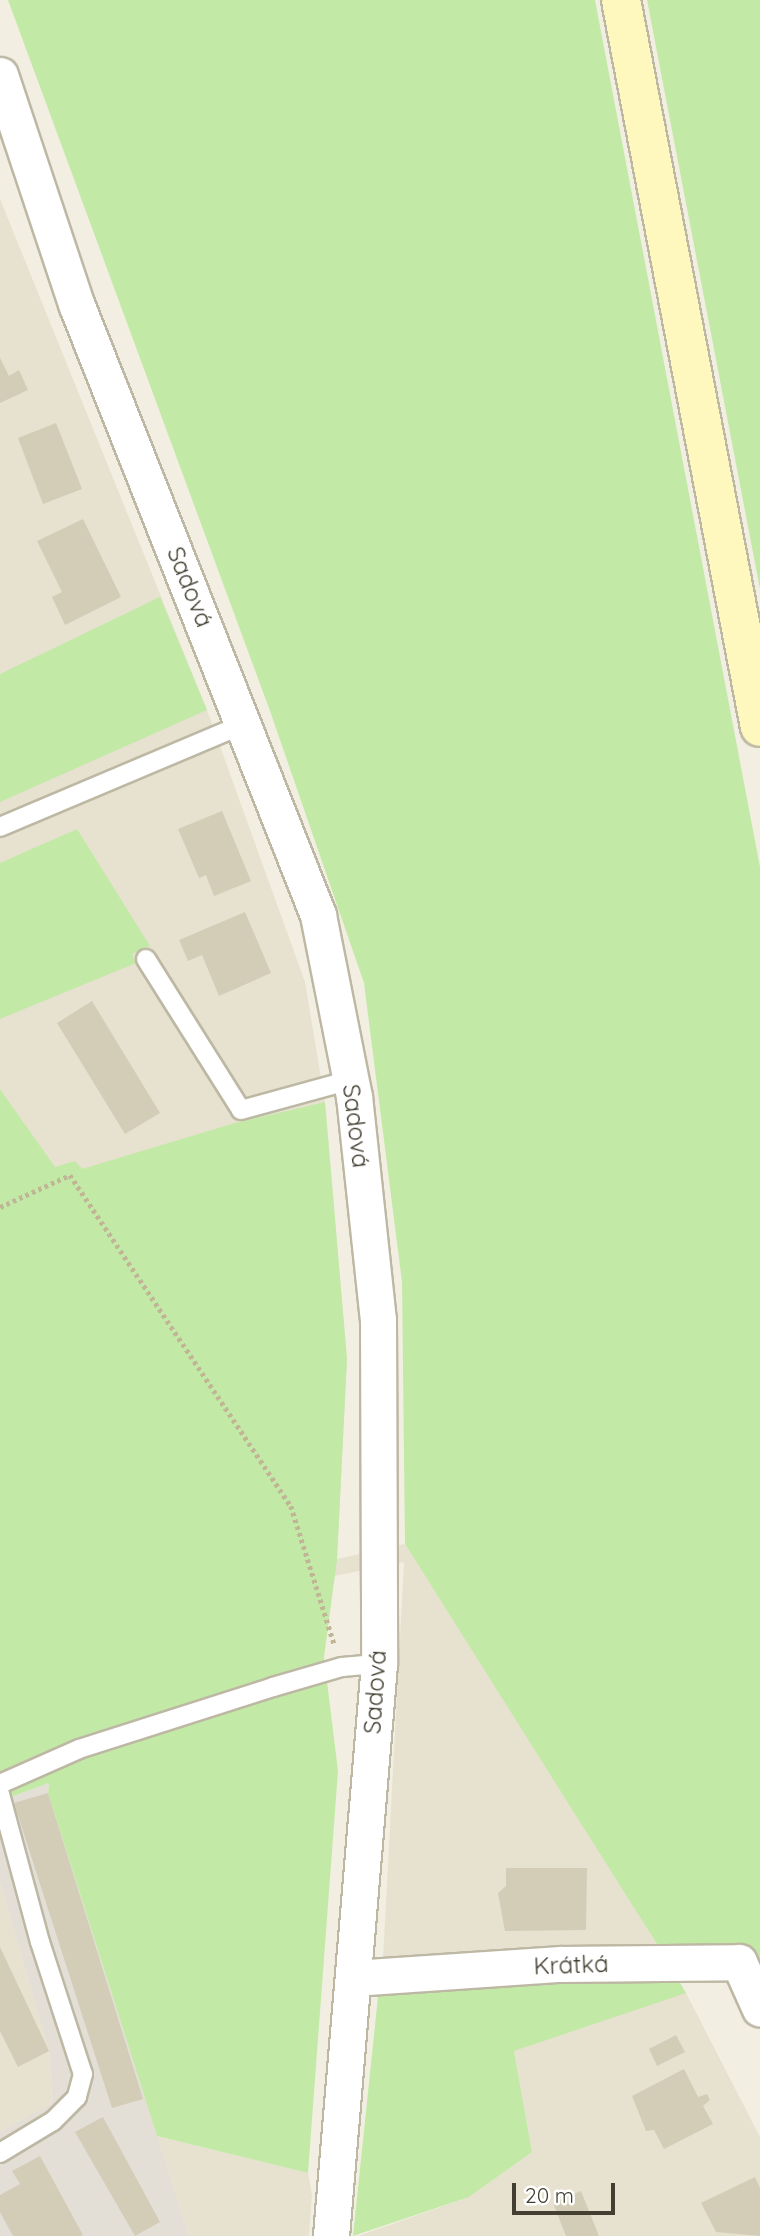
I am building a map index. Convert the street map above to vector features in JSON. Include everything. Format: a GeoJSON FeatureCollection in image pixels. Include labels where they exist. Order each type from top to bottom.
{"type":"FeatureCollection","features":[{"type":"Feature","properties":{"kind":"main road"},"geometry":{"type":"LineString","coordinates":[[621,0],[760,727]]}},
{"type":"Feature","properties":{"kind":"street","name":"Sadová"},"geometry":{"type":"LineString","coordinates":[[0,75],[77,306],[318,915],[351,1080],[378,1319],[379,1664],[331,2236]]}},
{"type":"Feature","properties":{"kind":"street","name":"Krátká"},"geometry":{"type":"LineString","coordinates":[[353,1978],[562,1964],[739,1962],[760,2010]]}},
{"type":"Feature","properties":{"kind":"lane"},"geometry":{"type":"LineString","coordinates":[[0,827],[244,724]]}},
{"type":"Feature","properties":{"kind":"lane"},"geometry":{"type":"LineString","coordinates":[[146,959],[241,1110],[351,1080]]}},
{"type":"Feature","properties":{"kind":"lane"},"geometry":{"type":"LineString","coordinates":[[0,1784],[79,1749],[342,1667],[379,1664]]}},
{"type":"Feature","properties":{"kind":"lane"},"geometry":{"type":"LineString","coordinates":[[0,1794],[40,1942],[83,2074],[77,2097],[53,2121],[0,2153]]}},
{"type":"Feature","properties":{"kind":"path"},"geometry":{"type":"LineString","coordinates":[[0,1206],[70,1175],[292,1506],[342,1667]]}},
{"type":"Feature","properties":{"kind":"shaded area"},"geometry":{"type":"Polygon","coordinates":[[[0,199],[207,710],[305,982],[325,1102],[347,1359],[337,1559],[405,1544],[602,1854],[686,1993],[760,2137],[760,2236],[358,2236],[469,2197],[532,2152],[514,2051],[383,1959],[404,1562],[334,1576],[293,1479],[55,1168],[0,1089],[0,199]]]}},
{"type":"Feature","properties":{"kind":"shaded area"},"geometry":{"type":"Polygon","coordinates":[[[49,1783],[48,1793],[189,2236],[0,2236],[0,2131],[52,2103],[49,2051],[0,1883],[0,1801],[49,1783]]]}},
{"type":"Feature","properties":{"kind":"shaded area"},"geometry":{"type":"Polygon","coordinates":[[[0,1883],[49,2051],[52,2103],[0,2131],[0,1883]]]}},
{"type":"Feature","properties":{"kind":"shaded area"},"geometry":{"type":"Polygon","coordinates":[[[157,2136],[308,2173],[312,2195],[309,2236],[189,2236],[157,2136]]]}},
{"type":"Feature","properties":{"kind":"green space"},"geometry":{"type":"Polygon","coordinates":[[[8,0],[595,0],[760,867],[760,1980],[660,1949],[405,1544],[402,1282],[364,983],[270,711],[8,0]]]}},
{"type":"Feature","properties":{"kind":"green space"},"geometry":{"type":"Polygon","coordinates":[[[647,0],[760,0],[760,589],[647,0]]]}},
{"type":"Feature","properties":{"kind":"green space"},"geometry":{"type":"Polygon","coordinates":[[[160,597],[207,710],[0,802],[0,674],[160,597]]]}},
{"type":"Feature","properties":{"kind":"green space"},"geometry":{"type":"Polygon","coordinates":[[[77,829],[150,946],[132,954],[136,963],[0,1019],[0,863],[77,829]]]}},
{"type":"Feature","properties":{"kind":"green space"},"geometry":{"type":"Polygon","coordinates":[[[0,1089],[55,1167],[75,1161],[82,1169],[235,1123],[325,1102],[347,1359],[337,1560],[324,1657],[338,1771],[308,2173],[157,2136],[48,1793],[49,1783],[0,1801],[0,1089]]]}},
{"type":"Feature","properties":{"kind":"green space"},"geometry":{"type":"Polygon","coordinates":[[[673,1971],[686,1993],[514,2051],[532,2152],[469,2197],[353,2236],[379,1987],[673,1971]]]}},
{"type":"Feature","properties":{"kind":"building"},"geometry":{"type":"Polygon","coordinates":[[[0,358],[9,376],[19,370],[28,390],[0,403],[0,358]]]}},
{"type":"Feature","properties":{"kind":"building"},"geometry":{"type":"Polygon","coordinates":[[[56,423],[82,489],[43,504],[18,438],[56,423]]]}},
{"type":"Feature","properties":{"kind":"building"},"geometry":{"type":"Polygon","coordinates":[[[83,519],[121,597],[65,625],[52,597],[62,592],[37,541],[83,519]]]}},
{"type":"Feature","properties":{"kind":"building"},"geometry":{"type":"Polygon","coordinates":[[[222,811],[251,881],[214,896],[206,875],[199,878],[178,829],[222,811]]]}},
{"type":"Feature","properties":{"kind":"building"},"geometry":{"type":"Polygon","coordinates":[[[245,912],[271,973],[219,996],[202,955],[188,961],[179,940],[245,912]]]}},
{"type":"Feature","properties":{"kind":"building"},"geometry":{"type":"Polygon","coordinates":[[[92,1001],[160,1113],[125,1134],[57,1023],[92,1001]]]}},
{"type":"Feature","properties":{"kind":"building"},"geometry":{"type":"Polygon","coordinates":[[[48,1793],[143,2099],[112,2108],[14,1803],[48,1793]]]}},
{"type":"Feature","properties":{"kind":"building"},"geometry":{"type":"Polygon","coordinates":[[[506,1868],[587,1868],[586,1930],[505,1931],[498,1893],[506,1886],[506,1868]]]}},
{"type":"Feature","properties":{"kind":"building"},"geometry":{"type":"Polygon","coordinates":[[[0,1947],[49,2051],[18,2067],[0,2031],[0,1947]]]}},
{"type":"Feature","properties":{"kind":"building"},"geometry":{"type":"Polygon","coordinates":[[[676,2035],[685,2052],[657,2066],[649,2049],[676,2035]]]}},
{"type":"Feature","properties":{"kind":"building"},"geometry":{"type":"Polygon","coordinates":[[[684,2069],[698,2097],[707,2094],[710,2100],[703,2106],[713,2124],[664,2149],[654,2130],[646,2131],[632,2096],[684,2069]]]}},
{"type":"Feature","properties":{"kind":"building"},"geometry":{"type":"Polygon","coordinates":[[[103,2117],[160,2222],[135,2236],[75,2132],[103,2117]]]}},
{"type":"Feature","properties":{"kind":"building"},"geometry":{"type":"Polygon","coordinates":[[[40,2156],[83,2235],[13,2236],[0,2212],[0,2195],[20,2184],[12,2171],[40,2156]]]}},
{"type":"Feature","properties":{"kind":"building"},"geometry":{"type":"Polygon","coordinates":[[[755,2177],[760,2188],[760,2236],[716,2232],[701,2203],[755,2177]]]}},
{"type":"Feature","properties":{"kind":"building"},"geometry":{"type":"Polygon","coordinates":[[[581,2191],[599,2236],[566,2236],[553,2203],[581,2191]]]}}]}
